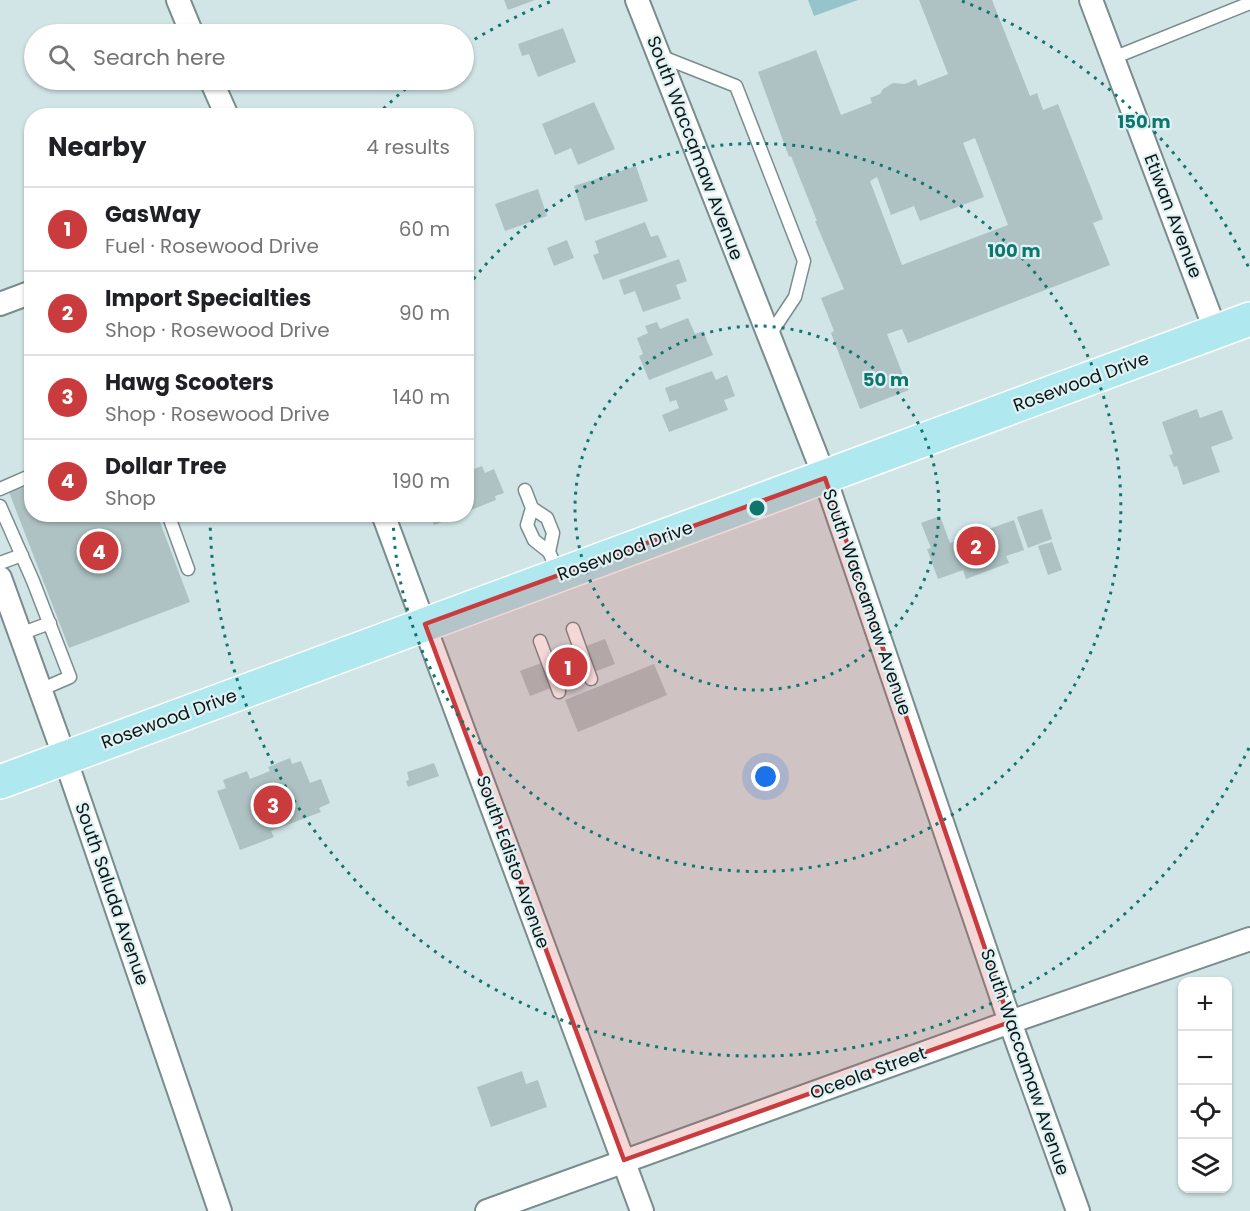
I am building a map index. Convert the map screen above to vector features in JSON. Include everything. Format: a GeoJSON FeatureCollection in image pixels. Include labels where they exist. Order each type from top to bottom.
{"type":"FeatureCollection","features":[{"type":"Feature","properties":{"kind":"main road","name":"Rosewood Drive"},"geometry":{"type":"LineString","coordinates":[[0,782],[425,624],[554,563],[825,478],[1250,319]]}},
{"type":"Feature","properties":{"kind":"street"},"geometry":{"type":"LineString","coordinates":[[178,0],[188,24]]}},
{"type":"Feature","properties":{"kind":"street","name":"South Waccamaw Avenue"},"geometry":{"type":"LineString","coordinates":[[637,0],[825,478],[1010,1022],[1078,1211]]}},
{"type":"Feature","properties":{"kind":"street","name":"Etiwan Avenue"},"geometry":{"type":"LineString","coordinates":[[1090,0],[1216,332]]}},
{"type":"Feature","properties":{"kind":"street"},"geometry":{"type":"LineString","coordinates":[[216,90],[223,108]]}},
{"type":"Feature","properties":{"kind":"street"},"geometry":{"type":"LineString","coordinates":[[0,304],[24,295]]}},
{"type":"Feature","properties":{"kind":"street","name":"South Edisto Avenue"},"geometry":{"type":"LineString","coordinates":[[386,522],[642,1211]]}},
{"type":"Feature","properties":{"kind":"street","name":"South Saluda Avenue"},"geometry":{"type":"LineString","coordinates":[[0,578],[65,758],[220,1211]]}},
{"type":"Feature","properties":{"kind":"street","name":"Oceola Street"},"geometry":{"type":"LineString","coordinates":[[487,1211],[1010,1022],[1250,939]]}},
{"type":"Feature","properties":{"kind":"lane"},"geometry":{"type":"LineString","coordinates":[[1113,58],[1250,3]]}},
{"type":"Feature","properties":{"kind":"lane"},"geometry":{"type":"LineString","coordinates":[[659,56],[736,86],[804,261],[795,297],[769,336]]}},
{"type":"Feature","properties":{"kind":"lane"},"geometry":{"type":"LineString","coordinates":[[0,489],[24,478]]}},
{"type":"Feature","properties":{"kind":"lane"},"geometry":{"type":"LineString","coordinates":[[525,490],[532,508],[547,518],[553,533],[554,563]]}},
{"type":"Feature","properties":{"kind":"lane"},"geometry":{"type":"LineString","coordinates":[[0,506],[50,623],[70,677],[40,690]]}},
{"type":"Feature","properties":{"kind":"lane"},"geometry":{"type":"LineString","coordinates":[[532,508],[527,525],[534,540],[554,563]]}},
{"type":"Feature","properties":{"kind":"lane"},"geometry":{"type":"LineString","coordinates":[[171,522],[188,569]]}},
{"type":"Feature","properties":{"kind":"lane"},"geometry":{"type":"LineString","coordinates":[[0,563],[22,555]]}},
{"type":"Feature","properties":{"kind":"lane"},"geometry":{"type":"LineString","coordinates":[[20,634],[50,623]]}},
{"type":"Feature","properties":{"kind":"lane"},"geometry":{"type":"LineString","coordinates":[[573,629],[591,679]]}},
{"type":"Feature","properties":{"kind":"lane"},"geometry":{"type":"LineString","coordinates":[[540,641],[559,692]]}},
{"type":"Feature","properties":{"kind":"highlighted area"},"geometry":{"type":"Polygon","coordinates":[[[825,478],[1010,1022],[624,1160],[425,624],[825,478]]]}},
{"type":"Feature","properties":{"kind":"shaded area"},"geometry":{"type":"Polygon","coordinates":[[[808,0],[858,0],[814,16],[808,0]]]}},
{"type":"Feature","properties":{"kind":"building"},"geometry":{"type":"Polygon","coordinates":[[[504,0],[535,0],[508,10],[504,0]]]}},
{"type":"Feature","properties":{"kind":"building"},"geometry":{"type":"Polygon","coordinates":[[[919,0],[992,0],[1030,96],[1037,93],[1043,110],[1058,104],[1103,219],[1093,223],[1110,265],[908,343],[902,329],[887,334],[909,390],[860,409],[831,333],[834,331],[821,298],[844,289],[791,156],[789,157],[758,72],[816,50],[841,115],[872,103],[870,98],[880,94],[883,89],[893,83],[905,84],[916,79],[918,86],[948,74],[919,0]],[[975,138],[963,143],[984,197],[920,221],[914,206],[891,215],[877,177],[870,181],[902,265],[1008,225],[975,138]]]}},
{"type":"Feature","properties":{"kind":"building"},"geometry":{"type":"Polygon","coordinates":[[[563,28],[576,62],[538,77],[529,54],[522,56],[518,44],[563,28]]]}},
{"type":"Feature","properties":{"kind":"building"},"geometry":{"type":"Polygon","coordinates":[[[594,102],[615,149],[578,165],[571,148],[555,155],[542,124],[594,102]]]}},
{"type":"Feature","properties":{"kind":"building"},"geometry":{"type":"Polygon","coordinates":[[[636,166],[648,201],[585,221],[574,186],[636,166]]]}},
{"type":"Feature","properties":{"kind":"building"},"geometry":{"type":"Polygon","coordinates":[[[538,189],[547,216],[505,231],[495,204],[538,189]]]}},
{"type":"Feature","properties":{"kind":"building"},"geometry":{"type":"Polygon","coordinates":[[[645,222],[651,237],[658,235],[667,257],[603,280],[593,255],[599,253],[595,241],[645,222]]]}},
{"type":"Feature","properties":{"kind":"building"},"geometry":{"type":"Polygon","coordinates":[[[567,240],[574,258],[554,266],[547,248],[567,240]]]}},
{"type":"Feature","properties":{"kind":"building"},"geometry":{"type":"Polygon","coordinates":[[[679,259],[687,281],[676,285],[681,299],[643,312],[635,291],[624,295],[619,280],[679,259]]]}},
{"type":"Feature","properties":{"kind":"building"},"geometry":{"type":"Polygon","coordinates":[[[688,318],[695,334],[703,331],[713,355],[649,380],[639,356],[643,354],[637,338],[648,333],[645,326],[657,322],[660,329],[688,318]]]}},
{"type":"Feature","properties":{"kind":"building"},"geometry":{"type":"Polygon","coordinates":[[[712,371],[716,380],[727,375],[735,396],[724,400],[728,410],[669,432],[662,415],[679,408],[676,400],[670,402],[665,388],[712,371]]]}},
{"type":"Feature","properties":{"kind":"building"},"geometry":{"type":"Polygon","coordinates":[[[1197,409],[1200,418],[1222,410],[1233,439],[1211,447],[1220,472],[1183,485],[1177,466],[1174,467],[1169,455],[1173,454],[1162,422],[1197,409]]]}},
{"type":"Feature","properties":{"kind":"building"},"geometry":{"type":"Polygon","coordinates":[[[482,466],[485,473],[494,469],[504,493],[495,496],[496,500],[474,509],[474,469],[482,466]]]}},
{"type":"Feature","properties":{"kind":"building"},"geometry":{"type":"Polygon","coordinates":[[[24,487],[24,522],[160,522],[190,602],[69,648],[9,492],[24,487]]]}},
{"type":"Feature","properties":{"kind":"building"},"geometry":{"type":"Polygon","coordinates":[[[1042,509],[1052,539],[1028,548],[1017,517],[1042,509]]]}},
{"type":"Feature","properties":{"kind":"building"},"geometry":{"type":"Polygon","coordinates":[[[940,516],[950,543],[1014,520],[1024,550],[1006,556],[1009,563],[966,579],[963,570],[938,579],[927,549],[931,548],[921,523],[940,516]]]}},
{"type":"Feature","properties":{"kind":"building"},"geometry":{"type":"Polygon","coordinates":[[[1052,542],[1062,570],[1048,575],[1038,546],[1052,542]]]}},
{"type":"Feature","properties":{"kind":"building"},"geometry":{"type":"Polygon","coordinates":[[[605,639],[615,664],[530,696],[520,671],[605,639]]]}},
{"type":"Feature","properties":{"kind":"building"},"geometry":{"type":"Polygon","coordinates":[[[654,664],[667,695],[578,732],[565,700],[654,664]]]}},
{"type":"Feature","properties":{"kind":"building"},"geometry":{"type":"Polygon","coordinates":[[[290,758],[292,764],[301,761],[310,783],[321,779],[330,803],[319,808],[321,812],[271,831],[274,837],[240,850],[217,791],[226,788],[223,780],[247,771],[250,779],[270,771],[268,767],[290,758]]]}},
{"type":"Feature","properties":{"kind":"building"},"geometry":{"type":"Polygon","coordinates":[[[434,763],[439,776],[408,787],[407,772],[434,763]]]}},
{"type":"Feature","properties":{"kind":"building"},"geometry":{"type":"Polygon","coordinates":[[[522,1071],[526,1084],[538,1080],[547,1107],[491,1127],[477,1087],[522,1071]]]}},
{"type":"Feature","properties":{"kind":"place","name":"Import Specialties"},"geometry":{"type":"Point","coordinates":[976,546]}},
{"type":"Feature","properties":{"kind":"place","name":"Dollar Tree"},"geometry":{"type":"Point","coordinates":[99,551]}},
{"type":"Feature","properties":{"kind":"place","name":"GasWay"},"geometry":{"type":"Point","coordinates":[568,667]}},
{"type":"Feature","properties":{"kind":"place","name":"Hawg Scooters"},"geometry":{"type":"Point","coordinates":[273,805]}}]}
